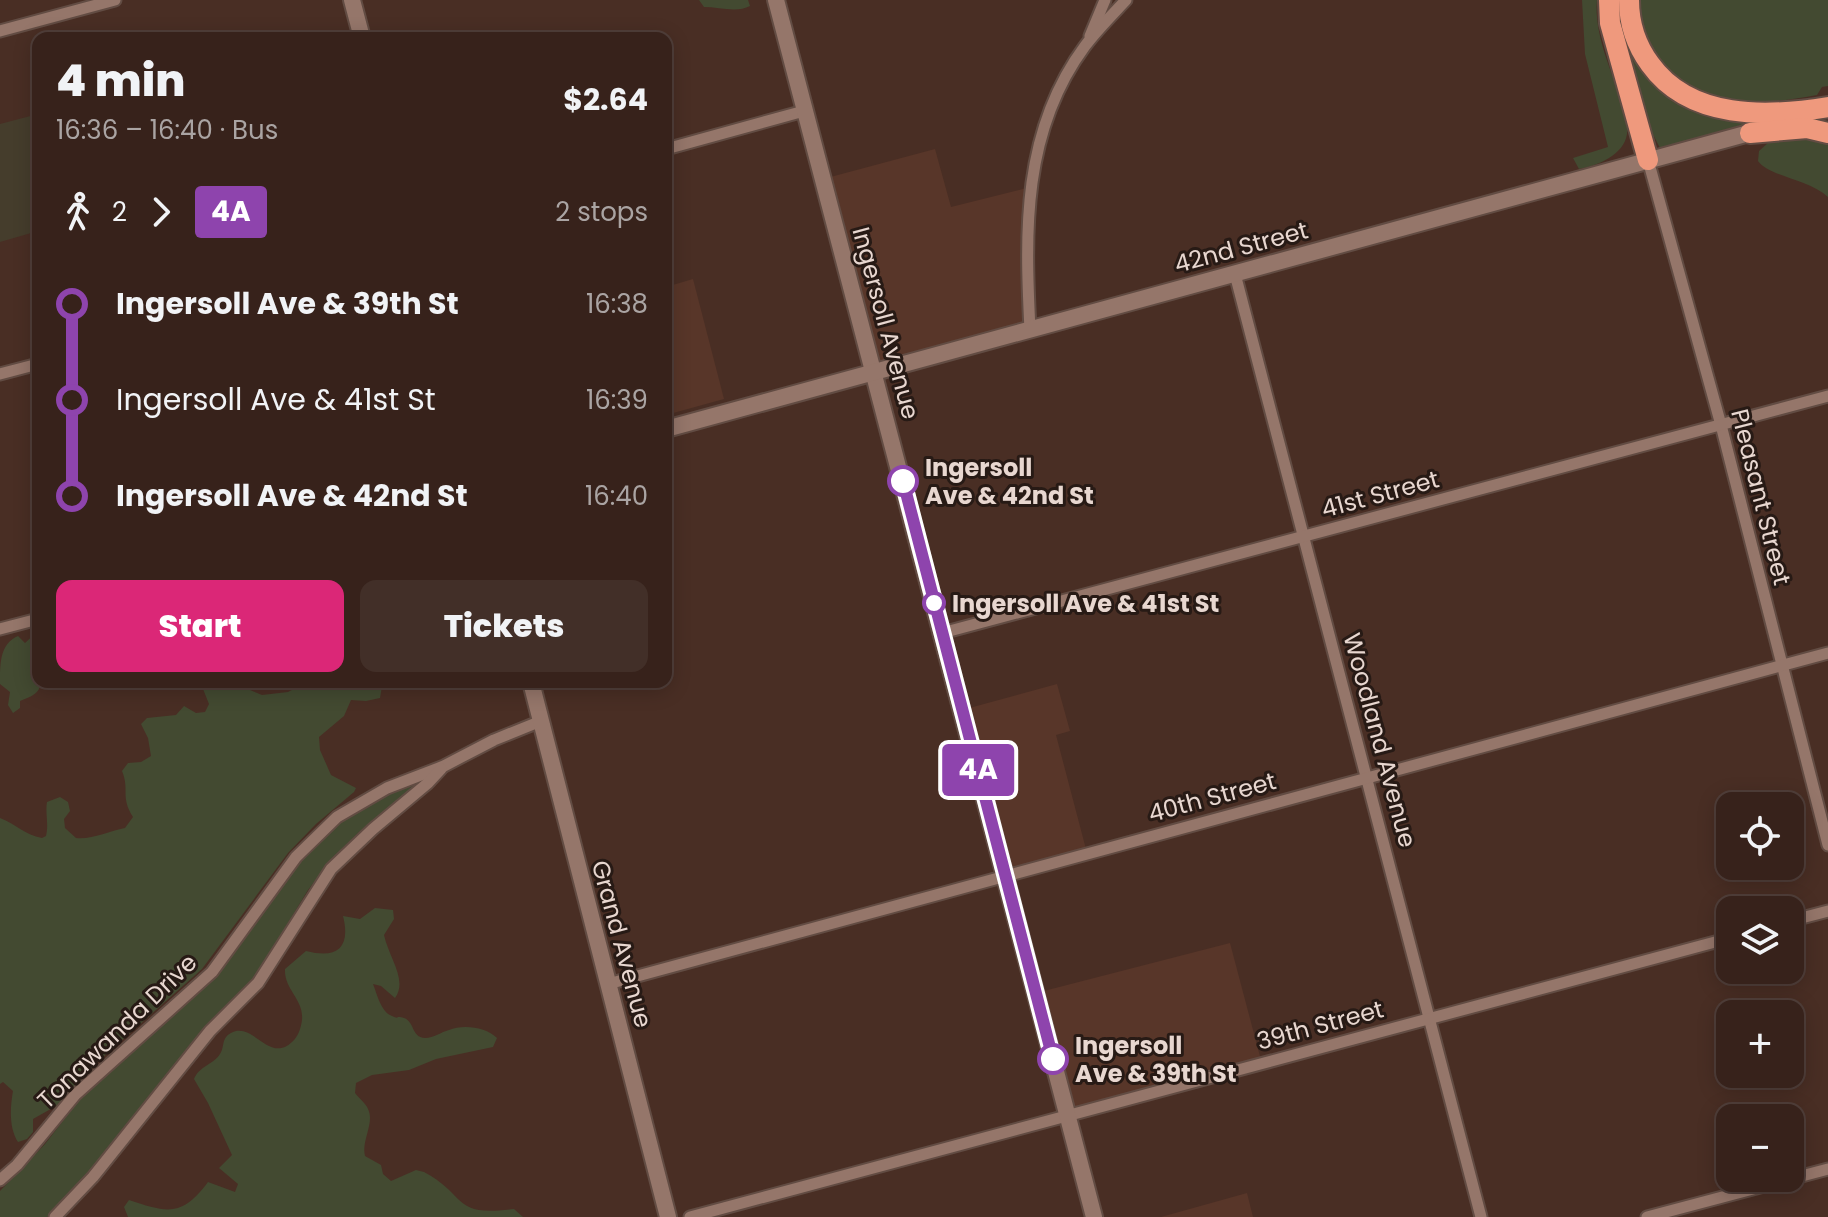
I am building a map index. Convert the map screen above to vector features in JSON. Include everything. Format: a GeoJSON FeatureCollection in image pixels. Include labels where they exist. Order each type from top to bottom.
{"type":"FeatureCollection","features":[{"type":"Feature","properties":{"kind":"highway"},"geometry":{"type":"LineString","coordinates":[[1609,0],[1610,23],[1648,160]]}},
{"type":"Feature","properties":{"kind":"highway"},"geometry":{"type":"LineString","coordinates":[[1629,0],[1630,20],[1642,53],[1662,80],[1682,95],[1723,110],[1828,109]]}},
{"type":"Feature","properties":{"kind":"highway"},"geometry":{"type":"LineString","coordinates":[[1750,133],[1807,128],[1828,133]]}},
{"type":"Feature","properties":{"kind":"main road"},"geometry":{"type":"LineString","coordinates":[[352,0],[360,32]]}},
{"type":"Feature","properties":{"kind":"main road","name":"Ingersoll Avenue"},"geometry":{"type":"LineString","coordinates":[[776,0],[1094,1217]]}},
{"type":"Feature","properties":{"kind":"main road","name":"42nd Street"},"geometry":{"type":"LineString","coordinates":[[672,427],[1750,133],[1828,109]]}},
{"type":"Feature","properties":{"kind":"main road","name":"Grand Avenue"},"geometry":{"type":"LineString","coordinates":[[533,688],[668,1217]]}},
{"type":"Feature","properties":{"kind":"street"},"geometry":{"type":"LineString","coordinates":[[0,31],[115,0]]}},
{"type":"Feature","properties":{"kind":"street"},"geometry":{"type":"LineString","coordinates":[[1030,330],[1027,224],[1031,187],[1050,114],[1105,0]]}},
{"type":"Feature","properties":{"kind":"street"},"geometry":{"type":"LineString","coordinates":[[1084,47],[1126,0]]}},
{"type":"Feature","properties":{"kind":"street"},"geometry":{"type":"LineString","coordinates":[[672,147],[804,111]]}},
{"type":"Feature","properties":{"kind":"street","name":"Pleasant Street"},"geometry":{"type":"LineString","coordinates":[[1648,160],[1721,425],[1828,845]]}},
{"type":"Feature","properties":{"kind":"street","name":"Woodland Avenue"},"geometry":{"type":"LineString","coordinates":[[1235,274],[1481,1217]]}},
{"type":"Feature","properties":{"kind":"street"},"geometry":{"type":"LineString","coordinates":[[0,374],[32,366]]}},
{"type":"Feature","properties":{"kind":"street","name":"41st Street"},"geometry":{"type":"LineString","coordinates":[[942,633],[1828,396]]}},
{"type":"Feature","properties":{"kind":"street"},"geometry":{"type":"LineString","coordinates":[[0,629],[32,621]]}},
{"type":"Feature","properties":{"kind":"street","name":"40th Street"},"geometry":{"type":"LineString","coordinates":[[608,984],[1828,653]]}},
{"type":"Feature","properties":{"kind":"street","name":"Tonawanda Drive"},"geometry":{"type":"LineString","coordinates":[[0,1180],[17,1165],[75,1095],[212,972],[296,857],[315,836],[361,801],[541,721]]}},
{"type":"Feature","properties":{"kind":"street","name":"Tonawanda Drive"},"geometry":{"type":"LineString","coordinates":[[55,1217],[93,1177],[210,1031],[258,983],[331,869],[444,766]]}},
{"type":"Feature","properties":{"kind":"street"},"geometry":{"type":"LineString","coordinates":[[1804,917],[1828,911]]}},
{"type":"Feature","properties":{"kind":"street","name":"39th Street"},"geometry":{"type":"LineString","coordinates":[[690,1217],[1716,942]]}},
{"type":"Feature","properties":{"kind":"street"},"geometry":{"type":"LineString","coordinates":[[1647,1217],[1828,1169]]}},
{"type":"Feature","properties":{"kind":"shaded area"},"geometry":{"type":"Polygon","coordinates":[[[32,116],[32,233],[0,242],[0,124],[32,116]]]}},
{"type":"Feature","properties":{"kind":"shaded area"},"geometry":{"type":"Polygon","coordinates":[[[935,149],[951,207],[1031,187],[1030,330],[874,371],[823,179],[935,149]]]}},
{"type":"Feature","properties":{"kind":"shaded area"},"geometry":{"type":"Polygon","coordinates":[[[693,279],[724,399],[672,413],[672,285],[693,279]]]}},
{"type":"Feature","properties":{"kind":"shaded area"},"geometry":{"type":"Polygon","coordinates":[[[1057,684],[1070,731],[1056,735],[1087,853],[1005,875],[962,710],[1057,684]]]}},
{"type":"Feature","properties":{"kind":"shaded area"},"geometry":{"type":"Polygon","coordinates":[[[1230,943],[1262,1064],[1067,1114],[1036,993],[1230,943]]]}},
{"type":"Feature","properties":{"kind":"shaded area"},"geometry":{"type":"Polygon","coordinates":[[[1247,1193],[1253,1217],[1161,1217],[1247,1193]]]}},
{"type":"Feature","properties":{"kind":"green space"},"geometry":{"type":"Polygon","coordinates":[[[699,0],[748,0],[750,6],[734,9],[704,7],[699,0]]]}},
{"type":"Feature","properties":{"kind":"green space"},"geometry":{"type":"Polygon","coordinates":[[[1582,0],[1597,0],[1600,37],[1627,129],[1625,141],[1615,154],[1579,169],[1573,158],[1608,147],[1585,54],[1582,0]]]}},
{"type":"Feature","properties":{"kind":"green space"},"geometry":{"type":"Polygon","coordinates":[[[1638,0],[1828,0],[1828,86],[1822,87],[1817,95],[1772,101],[1726,100],[1705,95],[1668,72],[1654,53],[1642,31],[1638,0]]]}},
{"type":"Feature","properties":{"kind":"green space"},"geometry":{"type":"Polygon","coordinates":[[[1624,45],[1627,45],[1651,82],[1674,100],[1701,113],[1752,122],[1660,148],[1647,123],[1624,45]]]}},
{"type":"Feature","properties":{"kind":"green space"},"geometry":{"type":"Polygon","coordinates":[[[1805,135],[1828,142],[1828,197],[1810,186],[1771,171],[1758,161],[1759,151],[1769,142],[1805,135]]]}},
{"type":"Feature","properties":{"kind":"green space"},"geometry":{"type":"Polygon","coordinates":[[[18,636],[25,643],[32,637],[32,688],[39,688],[20,701],[20,708],[13,713],[8,705],[10,692],[0,684],[2,655],[12,639],[18,636]]]}},
{"type":"Feature","properties":{"kind":"green space"},"geometry":{"type":"Polygon","coordinates":[[[245,688],[262,695],[296,688],[382,688],[380,698],[351,700],[344,716],[319,737],[320,750],[331,775],[356,788],[288,853],[202,969],[102,1058],[56,1106],[33,1119],[33,1132],[27,1139],[18,1142],[11,1118],[13,1091],[3,1082],[0,1084],[0,818],[42,838],[47,832],[47,802],[60,797],[68,802],[70,811],[64,819],[65,828],[76,838],[94,837],[125,828],[133,817],[127,804],[122,771],[128,763],[141,762],[151,756],[148,738],[141,724],[147,718],[176,715],[184,706],[196,713],[205,712],[209,704],[203,689],[245,688]]]}},
{"type":"Feature","properties":{"kind":"green space"},"geometry":{"type":"Polygon","coordinates":[[[421,778],[414,788],[358,833],[332,859],[308,890],[254,979],[211,1022],[68,1197],[47,1217],[0,1217],[0,1191],[45,1144],[87,1090],[221,968],[276,891],[323,835],[367,804],[421,778]]]}},
{"type":"Feature","properties":{"kind":"green space"},"geometry":{"type":"Polygon","coordinates":[[[375,908],[393,910],[394,919],[384,935],[399,976],[395,998],[381,986],[373,984],[385,1011],[407,1020],[421,1037],[428,1038],[467,1027],[487,1031],[497,1038],[493,1047],[436,1059],[409,1070],[372,1075],[356,1083],[355,1093],[370,1114],[365,1156],[381,1165],[383,1174],[391,1181],[416,1170],[424,1172],[469,1207],[494,1211],[514,1209],[523,1217],[128,1217],[124,1207],[129,1200],[154,1208],[173,1209],[190,1201],[208,1182],[235,1192],[238,1184],[219,1168],[232,1155],[194,1079],[199,1071],[217,1058],[226,1037],[231,1033],[247,1032],[276,1048],[292,1042],[300,1029],[302,1013],[285,969],[306,951],[326,953],[339,948],[345,936],[343,916],[360,919],[375,908]]]}},
{"type":"Feature","properties":{"kind":"bus line","name":"4A"},"geometry":{"type":"LineString","coordinates":[[903,481],[1053,1059]]}},
{"type":"Feature","properties":{"kind":"place","name":"Ingersoll Ave & 42nd St"},"geometry":{"type":"Point","coordinates":[903,481]}},
{"type":"Feature","properties":{"kind":"place","name":"Ingersoll Ave & 41st St"},"geometry":{"type":"Point","coordinates":[934,603]}},
{"type":"Feature","properties":{"kind":"place","name":"Ingersoll Ave & 39th St"},"geometry":{"type":"Point","coordinates":[1053,1059]}}]}
